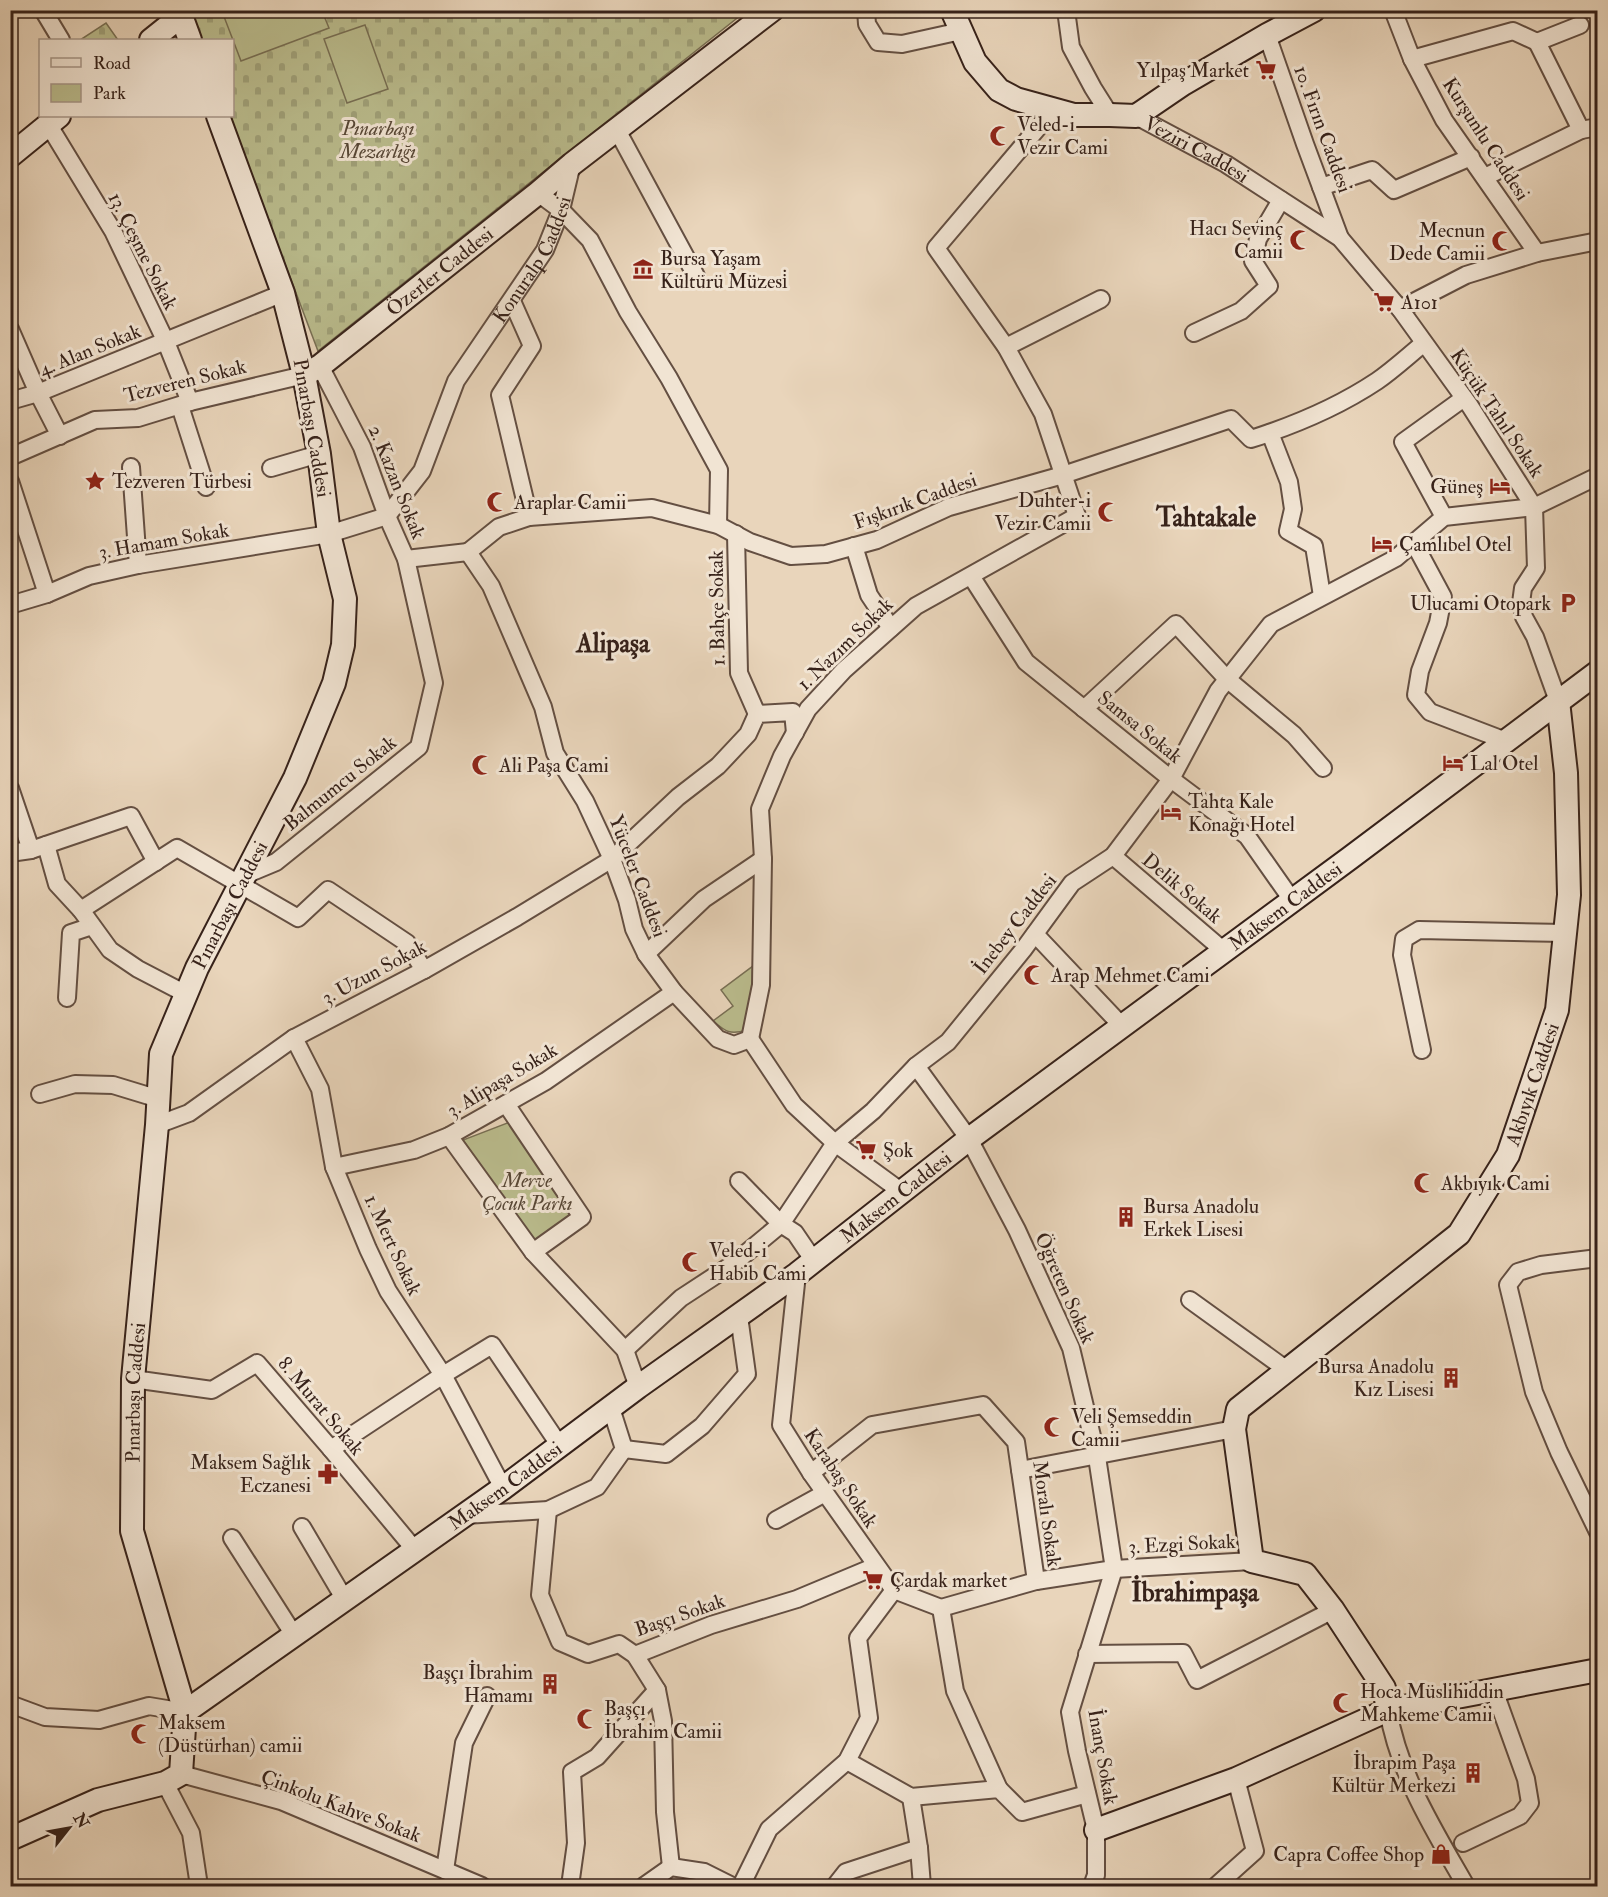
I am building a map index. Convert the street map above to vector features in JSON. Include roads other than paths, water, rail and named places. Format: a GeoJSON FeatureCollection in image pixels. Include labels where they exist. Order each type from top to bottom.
{"type":"FeatureCollection","features":[{"type":"Feature","properties":{"kind":"main road"},"geometry":{"type":"LineString","coordinates":[[572,164],[771,10]]}},
{"type":"Feature","properties":{"kind":"main road","name":"Veziri Caddesi"},"geometry":{"type":"LineString","coordinates":[[952,10],[975,62],[999,90],[1016,99],[1074,115],[1136,116]]}},
{"type":"Feature","properties":{"kind":"main road"},"geometry":{"type":"LineString","coordinates":[[152,39],[180,13],[190,39]]}},
{"type":"Feature","properties":{"kind":"main road"},"geometry":{"type":"LineString","coordinates":[[1136,116],[1184,84],[1267,35],[1296,13]]}},
{"type":"Feature","properties":{"kind":"main road","name":"Pınarbaşı Caddesi"},"geometry":{"type":"LineString","coordinates":[[186,1712],[132,1531],[133,1379],[157,1125],[161,1054],[197,968],[295,778],[334,683],[343,645],[345,599],[330,534],[319,454],[312,370],[218,117]]}},
{"type":"Feature","properties":{"kind":"main road"},"geometry":{"type":"LineString","coordinates":[[10,156],[54,120]]}},
{"type":"Feature","properties":{"kind":"main road","name":"Özerler Caddesi"},"geometry":{"type":"LineString","coordinates":[[312,370],[572,164]]}},
{"type":"Feature","properties":{"kind":"main road","name":"Maksem Caddesi"},"geometry":{"type":"LineString","coordinates":[[186,1712],[503,1488],[638,1387],[806,1268],[969,1138],[1598,672]]}},
{"type":"Feature","properties":{"kind":"main road","name":"Akbıyık Caddesi"},"geometry":{"type":"LineString","coordinates":[[1234,1430],[1238,1409],[1460,1234],[1508,1155],[1557,1010],[1569,895],[1566,773],[1558,701]]}},
{"type":"Feature","properties":{"kind":"main road"},"geometry":{"type":"LineString","coordinates":[[1234,1430],[1252,1561],[1305,1574],[1333,1610],[1384,1688],[1388,1710]]}},
{"type":"Feature","properties":{"kind":"main road"},"geometry":{"type":"LineString","coordinates":[[1096,1830],[1236,1779],[1388,1710],[1598,1670]]}},
{"type":"Feature","properties":{"kind":"main road"},"geometry":{"type":"LineString","coordinates":[[10,1839],[98,1800],[173,1778],[186,1712]]}},
{"type":"Feature","properties":{"kind":"street"},"geometry":{"type":"LineString","coordinates":[[43,10],[61,39]]}},
{"type":"Feature","properties":{"kind":"street"},"geometry":{"type":"LineString","coordinates":[[866,10],[867,24],[878,42],[902,44],[961,32]]}},
{"type":"Feature","properties":{"kind":"street"},"geometry":{"type":"LineString","coordinates":[[1066,10],[1071,47],[1110,115]]}},
{"type":"Feature","properties":{"kind":"street","name":"Kurşunlu Caddesi"},"geometry":{"type":"LineString","coordinates":[[1393,10],[1412,59],[1444,120],[1537,253]]}},
{"type":"Feature","properties":{"kind":"street"},"geometry":{"type":"LineString","coordinates":[[1537,42],[1580,25]]}},
{"type":"Feature","properties":{"kind":"street"},"geometry":{"type":"LineString","coordinates":[[1412,59],[1513,31],[1537,42],[1589,128],[1485,177]]}},
{"type":"Feature","properties":{"kind":"street","name":"10. Fırın Caddesi"},"geometry":{"type":"LineString","coordinates":[[1267,35],[1340,238]]}},
{"type":"Feature","properties":{"kind":"street"},"geometry":{"type":"LineString","coordinates":[[1053,110],[936,248],[1006,347],[1042,414],[1063,475]]}},
{"type":"Feature","properties":{"kind":"street","name":"Veziri Caddesi"},"geometry":{"type":"LineString","coordinates":[[1136,116],[1227,165],[1340,238],[1400,309],[1424,344]]}},
{"type":"Feature","properties":{"kind":"street","name":"13. Çeşme Sokak"},"geometry":{"type":"LineString","coordinates":[[54,120],[113,231],[166,342],[185,404],[206,487]]}},
{"type":"Feature","properties":{"kind":"street"},"geometry":{"type":"LineString","coordinates":[[617,130],[696,276]]}},
{"type":"Feature","properties":{"kind":"street"},"geometry":{"type":"LineString","coordinates":[[1321,187],[1372,170],[1394,190],[1471,157]]}},
{"type":"Feature","properties":{"kind":"street","name":"Konuralp Caddesi"},"geometry":{"type":"LineString","coordinates":[[387,516],[422,471],[456,381],[545,250],[561,210],[572,164]]}},
{"type":"Feature","properties":{"kind":"street"},"geometry":{"type":"LineString","coordinates":[[538,193],[561,210],[590,240],[628,312],[669,378],[719,470],[718,525]]}},
{"type":"Feature","properties":{"kind":"street"},"geometry":{"type":"LineString","coordinates":[[1194,333],[1241,311],[1269,286],[1253,261],[1258,239],[1281,200]]}},
{"type":"Feature","properties":{"kind":"street"},"geometry":{"type":"LineString","coordinates":[[1400,309],[1466,275],[1537,253],[1598,241]]}},
{"type":"Feature","properties":{"kind":"street","name":"4. Alan Sokak"},"geometry":{"type":"LineString","coordinates":[[10,401],[38,393],[284,293]]}},
{"type":"Feature","properties":{"kind":"street"},"geometry":{"type":"LineString","coordinates":[[1006,347],[1101,299]]}},
{"type":"Feature","properties":{"kind":"street"},"geometry":{"type":"LineString","coordinates":[[512,301],[532,346],[500,395],[529,517]]}},
{"type":"Feature","properties":{"kind":"street"},"geometry":{"type":"LineString","coordinates":[[10,329],[60,436]]}},
{"type":"Feature","properties":{"kind":"street","name":"Fışkırık Caddesi"},"geometry":{"type":"LineString","coordinates":[[468,552],[499,527],[529,517],[652,508],[718,525],[750,542],[791,556],[825,554],[877,540],[949,507],[1063,475],[1231,419],[1251,439],[1289,427],[1342,403],[1378,380],[1424,344]]}},
{"type":"Feature","properties":{"kind":"street","name":"Küçük Tahıl Sokak"},"geometry":{"type":"LineString","coordinates":[[1424,344],[1464,398],[1534,507]]}},
{"type":"Feature","properties":{"kind":"street","name":"Tezveren Sokak"},"geometry":{"type":"LineString","coordinates":[[10,457],[94,420],[138,418],[312,370]]}},
{"type":"Feature","properties":{"kind":"street","name":"2. Kazan Sokak"},"geometry":{"type":"LineString","coordinates":[[312,370],[362,447],[387,516],[406,559],[468,552]]}},
{"type":"Feature","properties":{"kind":"street"},"geometry":{"type":"LineString","coordinates":[[1464,398],[1403,442],[1444,517],[1534,507],[1598,476]]}},
{"type":"Feature","properties":{"kind":"street"},"geometry":{"type":"LineString","coordinates":[[1270,433],[1289,482],[1293,509],[1288,531],[1314,546],[1322,596]]}},
{"type":"Feature","properties":{"kind":"street"},"geometry":{"type":"LineString","coordinates":[[271,468],[319,454]]}},
{"type":"Feature","properties":{"kind":"street"},"geometry":{"type":"LineString","coordinates":[[131,467],[138,565]]}},
{"type":"Feature","properties":{"kind":"street","name":"1. Nazım Sokak"},"geometry":{"type":"LineString","coordinates":[[750,1039],[761,985],[763,859],[760,809],[782,756],[808,709],[844,670],[916,606],[1077,516],[1063,475]]}},
{"type":"Feature","properties":{"kind":"street"},"geometry":{"type":"LineString","coordinates":[[10,481],[47,594]]}},
{"type":"Feature","properties":{"kind":"street"},"geometry":{"type":"LineString","coordinates":[[1534,507],[1536,568],[1523,588],[1521,603],[1524,617],[1535,637],[1558,701]]}},
{"type":"Feature","properties":{"kind":"street"},"geometry":{"type":"LineString","coordinates":[[330,534],[387,516]]}},
{"type":"Feature","properties":{"kind":"street","name":"İnebey Caddesi"},"geometry":{"type":"LineString","coordinates":[[625,1350],[681,1298],[733,1264],[781,1224],[835,1143],[873,1111],[916,1066],[948,1042],[1035,934],[1072,883],[1113,856],[1171,779],[1218,691],[1271,624],[1396,558],[1444,517]]}},
{"type":"Feature","properties":{"kind":"street","name":"3. Hamam Sokak"},"geometry":{"type":"LineString","coordinates":[[10,606],[47,594],[89,576],[138,565],[330,534]]}},
{"type":"Feature","properties":{"kind":"street","name":"1. Bahçe Sokak"},"geometry":{"type":"LineString","coordinates":[[736,534],[739,673],[757,714]]}},
{"type":"Feature","properties":{"kind":"street"},"geometry":{"type":"LineString","coordinates":[[1414,543],[1443,597],[1438,623],[1420,671],[1416,695],[1430,712],[1506,741]]}},
{"type":"Feature","properties":{"kind":"street"},"geometry":{"type":"LineString","coordinates":[[854,546],[869,595],[891,628]]}},
{"type":"Feature","properties":{"kind":"street","name":"Yüceler Caddesi"},"geometry":{"type":"LineString","coordinates":[[468,552],[491,586],[535,687],[543,707],[555,753],[585,801],[612,859],[627,900],[634,929],[646,954],[674,992],[718,1039],[734,1045],[750,1039]]}},
{"type":"Feature","properties":{"kind":"street","name":"Balmumcu Sokak"},"geometry":{"type":"LineString","coordinates":[[242,880],[276,862],[419,747],[434,682],[406,559]]}},
{"type":"Feature","properties":{"kind":"street","name":"Samsa Sokak"},"geometry":{"type":"LineString","coordinates":[[971,576],[1026,662],[1171,779],[1247,836],[1292,900]]}},
{"type":"Feature","properties":{"kind":"street"},"geometry":{"type":"LineString","coordinates":[[1084,709],[1176,624],[1227,679],[1294,735],[1323,768]]}},
{"type":"Feature","properties":{"kind":"street"},"geometry":{"type":"LineString","coordinates":[[757,714],[793,712],[795,733]]}},
{"type":"Feature","properties":{"kind":"street","name":"3. Uzun Sokak"},"geometry":{"type":"LineString","coordinates":[[157,1125],[189,1113],[294,1038],[424,970],[612,859],[678,797],[718,766],[748,734],[757,714]]}},
{"type":"Feature","properties":{"kind":"street"},"geometry":{"type":"LineString","coordinates":[[10,788],[57,884],[81,910],[110,950],[138,969],[186,994]]}},
{"type":"Feature","properties":{"kind":"street"},"geometry":{"type":"LineString","coordinates":[[10,853],[38,847],[131,816],[156,862]]}},
{"type":"Feature","properties":{"kind":"street"},"geometry":{"type":"LineString","coordinates":[[81,910],[177,848],[242,880],[298,918],[328,890],[407,944],[424,970]]}},
{"type":"Feature","properties":{"kind":"street","name":"Delik Sokak"},"geometry":{"type":"LineString","coordinates":[[1113,856],[1224,951]]}},
{"type":"Feature","properties":{"kind":"street"},"geometry":{"type":"LineString","coordinates":[[646,954],[704,898],[763,859]]}},
{"type":"Feature","properties":{"kind":"street"},"geometry":{"type":"LineString","coordinates":[[67,998],[71,933],[92,926]]}},
{"type":"Feature","properties":{"kind":"street"},"geometry":{"type":"LineString","coordinates":[[1422,1050],[1402,955],[1404,939],[1419,930],[1565,933]]}},
{"type":"Feature","properties":{"kind":"street"},"geometry":{"type":"LineString","coordinates":[[1035,934],[1122,1026]]}},
{"type":"Feature","properties":{"kind":"street","name":"3. Alipaşa Sokak"},"geometry":{"type":"LineString","coordinates":[[334,1167],[414,1150],[449,1136],[546,1081],[674,992]]}},
{"type":"Feature","properties":{"kind":"street","name":"1. Mert Sokak"},"geometry":{"type":"LineString","coordinates":[[294,1038],[320,1089],[334,1167],[368,1249],[388,1292],[443,1375],[503,1488]]}},
{"type":"Feature","properties":{"kind":"street"},"geometry":{"type":"LineString","coordinates":[[750,1039],[794,1105],[835,1143],[902,1192]]}},
{"type":"Feature","properties":{"kind":"street","name":"Öğreten Sokak"},"geometry":{"type":"LineString","coordinates":[[916,1066],[969,1138],[1017,1230],[1071,1347],[1097,1457],[1114,1569]]}},
{"type":"Feature","properties":{"kind":"street"},"geometry":{"type":"LineString","coordinates":[[40,1094],[75,1084],[94,1084],[114,1085],[159,1099]]}},
{"type":"Feature","properties":{"kind":"street"},"geometry":{"type":"LineString","coordinates":[[506,1104],[582,1217],[532,1252]]}},
{"type":"Feature","properties":{"kind":"street"},"geometry":{"type":"LineString","coordinates":[[449,1136],[532,1252],[625,1350],[638,1387]]}},
{"type":"Feature","properties":{"kind":"street"},"geometry":{"type":"LineString","coordinates":[[739,1180],[781,1224],[795,1233],[806,1268]]}},
{"type":"Feature","properties":{"kind":"street"},"geometry":{"type":"LineString","coordinates":[[1598,1258],[1541,1264],[1518,1272],[1508,1285],[1534,1392],[1559,1452],[1598,1532]]}},
{"type":"Feature","properties":{"kind":"street","name":"Karabaş Sokak"},"geometry":{"type":"LineString","coordinates":[[806,1268],[781,1425],[811,1473],[894,1590]]}},
{"type":"Feature","properties":{"kind":"street"},"geometry":{"type":"LineString","coordinates":[[1190,1300],[1287,1370]]}},
{"type":"Feature","properties":{"kind":"street"},"geometry":{"type":"LineString","coordinates":[[624,1449],[666,1454],[702,1426],[747,1374],[739,1316]]}},
{"type":"Feature","properties":{"kind":"street"},"geometry":{"type":"LineString","coordinates":[[331,1449],[443,1375],[492,1346],[560,1446]]}},
{"type":"Feature","properties":{"kind":"street","name":"8. Murat Sokak"},"geometry":{"type":"LineString","coordinates":[[133,1379],[212,1390],[257,1363],[415,1550]]}},
{"type":"Feature","properties":{"kind":"street","name":"Moralı Sokak"},"geometry":{"type":"LineString","coordinates":[[811,1473],[872,1425],[983,1405],[1016,1442],[1035,1581]]}},
{"type":"Feature","properties":{"kind":"street"},"geometry":{"type":"LineString","coordinates":[[611,1408],[624,1449]]}},
{"type":"Feature","properties":{"kind":"street"},"geometry":{"type":"LineString","coordinates":[[1020,1470],[1234,1430]]}},
{"type":"Feature","properties":{"kind":"street"},"geometry":{"type":"LineString","coordinates":[[465,1515],[548,1510],[597,1487],[624,1449]]}},
{"type":"Feature","properties":{"kind":"street"},"geometry":{"type":"LineString","coordinates":[[776,1520],[825,1493]]}},
{"type":"Feature","properties":{"kind":"street","name":"Başçı Sokak"},"geometry":{"type":"LineString","coordinates":[[548,1510],[540,1595],[560,1642],[588,1654],[619,1644],[635,1655],[711,1625],[796,1599],[876,1566]]}},
{"type":"Feature","properties":{"kind":"street"},"geometry":{"type":"LineString","coordinates":[[302,1527],[345,1600]]}},
{"type":"Feature","properties":{"kind":"street"},"geometry":{"type":"LineString","coordinates":[[232,1538],[294,1635]]}},
{"type":"Feature","properties":{"kind":"street","name":"3. Ezgi Sokak"},"geometry":{"type":"LineString","coordinates":[[1035,1581],[1114,1569],[1252,1561]]}},
{"type":"Feature","properties":{"kind":"street","name":"İnanç Sokak"},"geometry":{"type":"LineString","coordinates":[[1092,1887],[1096,1875],[1096,1830],[1070,1712],[1114,1569]]}},
{"type":"Feature","properties":{"kind":"street"},"geometry":{"type":"LineString","coordinates":[[741,1887],[769,1829],[848,1761],[869,1718],[858,1638],[894,1590],[941,1608],[1035,1581]]}},
{"type":"Feature","properties":{"kind":"street"},"geometry":{"type":"LineString","coordinates":[[941,1608],[955,1691],[999,1789],[1022,1812],[1088,1794]]}},
{"type":"Feature","properties":{"kind":"street"},"geometry":{"type":"LineString","coordinates":[[1088,1654],[1183,1653],[1197,1680],[1333,1610]]}},
{"type":"Feature","properties":{"kind":"street"},"geometry":{"type":"LineString","coordinates":[[635,1655],[657,1690],[663,1721],[664,1812],[671,1867]]}},
{"type":"Feature","properties":{"kind":"street"},"geometry":{"type":"LineString","coordinates":[[570,1887],[576,1843],[572,1772],[597,1757],[657,1690]]}},
{"type":"Feature","properties":{"kind":"street"},"geometry":{"type":"LineString","coordinates":[[1463,1843],[1520,1816],[1530,1803],[1526,1779],[1494,1690]]}},
{"type":"Feature","properties":{"kind":"street"},"geometry":{"type":"LineString","coordinates":[[445,1870],[464,1743],[487,1696]]}},
{"type":"Feature","properties":{"kind":"street"},"geometry":{"type":"LineString","coordinates":[[10,1704],[45,1717],[99,1720],[149,1706],[186,1712]]}},
{"type":"Feature","properties":{"kind":"street"},"geometry":{"type":"LineString","coordinates":[[1388,1710],[1392,1733],[1417,1800],[1466,1887]]}},
{"type":"Feature","properties":{"kind":"street"},"geometry":{"type":"LineString","coordinates":[[848,1761],[911,1797],[999,1789]]}},
{"type":"Feature","properties":{"kind":"street"},"geometry":{"type":"LineString","coordinates":[[173,1778],[191,1833],[200,1887]]}},
{"type":"Feature","properties":{"kind":"street","name":"Çinkolu Kahve Sokak"},"geometry":{"type":"LineString","coordinates":[[173,1778],[281,1801],[483,1887]]}},
{"type":"Feature","properties":{"kind":"street"},"geometry":{"type":"LineString","coordinates":[[1216,1887],[1255,1851],[1236,1779]]}},
{"type":"Feature","properties":{"kind":"street"},"geometry":{"type":"LineString","coordinates":[[911,1797],[922,1887]]}},
{"type":"Feature","properties":{"kind":"street"},"geometry":{"type":"LineString","coordinates":[[835,1887],[846,1872],[919,1848]]}},
{"type":"Feature","properties":{"kind":"street"},"geometry":{"type":"LineString","coordinates":[[644,1887],[671,1867],[704,1872],[732,1887]]}},
{"type":"Feature","properties":{"kind":"place","name":"Yılpaş Market"},"geometry":{"type":"Point","coordinates":[1266,70]}},
{"type":"Feature","properties":{"kind":"place","name":"Veled-i Vezir Cami"},"geometry":{"type":"Point","coordinates":[1000,136]}},
{"type":"Feature","properties":{"kind":"place","name":"Hacı Sevinç Camii"},"geometry":{"type":"Point","coordinates":[1300,240]}},
{"type":"Feature","properties":{"kind":"place","name":"Mecnun Dede Camii"},"geometry":{"type":"Point","coordinates":[1502,241]}},
{"type":"Feature","properties":{"kind":"place","name":"Bursa Yaşam Kültürü Müzesi̇"},"geometry":{"type":"Point","coordinates":[643,269]}},
{"type":"Feature","properties":{"kind":"place","name":"A101"},"geometry":{"type":"Point","coordinates":[1384,302]}},
{"type":"Feature","properties":{"kind":"place","name":"Tezveren Türbesi"},"geometry":{"type":"Point","coordinates":[95,481]}},
{"type":"Feature","properties":{"kind":"place","name":"Güneş"},"geometry":{"type":"Point","coordinates":[1500,486]}},
{"type":"Feature","properties":{"kind":"place","name":"Araplar Camii"},"geometry":{"type":"Point","coordinates":[497,502]}},
{"type":"Feature","properties":{"kind":"place","name":"Duhter-i Vezir Camii"},"geometry":{"type":"Point","coordinates":[1108,512]}},
{"type":"Feature","properties":{"kind":"place","name":"Çamlıbel Otel"},"geometry":{"type":"Point","coordinates":[1382,544]}},
{"type":"Feature","properties":{"kind":"place","name":"Ulucami Otopark"},"geometry":{"type":"Point","coordinates":[1568,603]}},
{"type":"Feature","properties":{"kind":"place","name":"Lal Otel"},"geometry":{"type":"Point","coordinates":[1453,763]}},
{"type":"Feature","properties":{"kind":"place","name":"Ali Paşa Cami"},"geometry":{"type":"Point","coordinates":[482,765]}},
{"type":"Feature","properties":{"kind":"place","name":"Tahta Kale Konağı Hotel"},"geometry":{"type":"Point","coordinates":[1171,812]}},
{"type":"Feature","properties":{"kind":"place","name":"Arap Mehmet Cami"},"geometry":{"type":"Point","coordinates":[1034,975]}},
{"type":"Feature","properties":{"kind":"place","name":"Şok"},"geometry":{"type":"Point","coordinates":[866,1150]}},
{"type":"Feature","properties":{"kind":"place","name":"Akbıyık Cami"},"geometry":{"type":"Point","coordinates":[1424,1183]}},
{"type":"Feature","properties":{"kind":"place","name":"Bursa Anadolu Erkek Lisesi"},"geometry":{"type":"Point","coordinates":[1126,1217]}},
{"type":"Feature","properties":{"kind":"place","name":"Veled-i Habib Cami"},"geometry":{"type":"Point","coordinates":[692,1262]}},
{"type":"Feature","properties":{"kind":"place","name":"Bursa Anadolu Kız Lisesi"},"geometry":{"type":"Point","coordinates":[1451,1378]}},
{"type":"Feature","properties":{"kind":"place","name":"Veli Şemseddin Camii"},"geometry":{"type":"Point","coordinates":[1054,1427]}},
{"type":"Feature","properties":{"kind":"place","name":"Maksem Sağlık Eczanesi"},"geometry":{"type":"Point","coordinates":[328,1474]}},
{"type":"Feature","properties":{"kind":"place","name":"Çardak market"},"geometry":{"type":"Point","coordinates":[873,1580]}},
{"type":"Feature","properties":{"kind":"place","name":"Başçı İbrahim Hamamı"},"geometry":{"type":"Point","coordinates":[550,1684]}},
{"type":"Feature","properties":{"kind":"place","name":"Hoca Müslihiddin Mahkeme Camii"},"geometry":{"type":"Point","coordinates":[1343,1703]}},
{"type":"Feature","properties":{"kind":"place","name":"Başçı İbrahim Camii"},"geometry":{"type":"Point","coordinates":[587,1719]}},
{"type":"Feature","properties":{"kind":"place","name":"Maksem (Düstürhan) camii"},"geometry":{"type":"Point","coordinates":[141,1734]}},
{"type":"Feature","properties":{"kind":"place","name":"İbrapim Paşa Kültür Merkezi"},"geometry":{"type":"Point","coordinates":[1473,1773]}},
{"type":"Feature","properties":{"kind":"place","name":"Capra Coffee Shop"},"geometry":{"type":"Point","coordinates":[1441,1854]}},
{"type":"Feature","properties":{"kind":"district","name":"Tahtakale"},"geometry":{"type":"Point","coordinates":[1206,518]}},
{"type":"Feature","properties":{"kind":"district","name":"Alipaşa"},"geometry":{"type":"Point","coordinates":[613,644]}},
{"type":"Feature","properties":{"kind":"district","name":"İbrahimpaşa"},"geometry":{"type":"Point","coordinates":[1195,1593]}},
{"type":"Feature","properties":{"kind":"park label","name":"Pınarbaşı Mezarlığı"},"geometry":{"type":"Point","coordinates":[378,140]}},
{"type":"Feature","properties":{"kind":"park label","name":"Merve Çocuk Parkı"},"geometry":{"type":"Point","coordinates":[527,1192]}}]}
